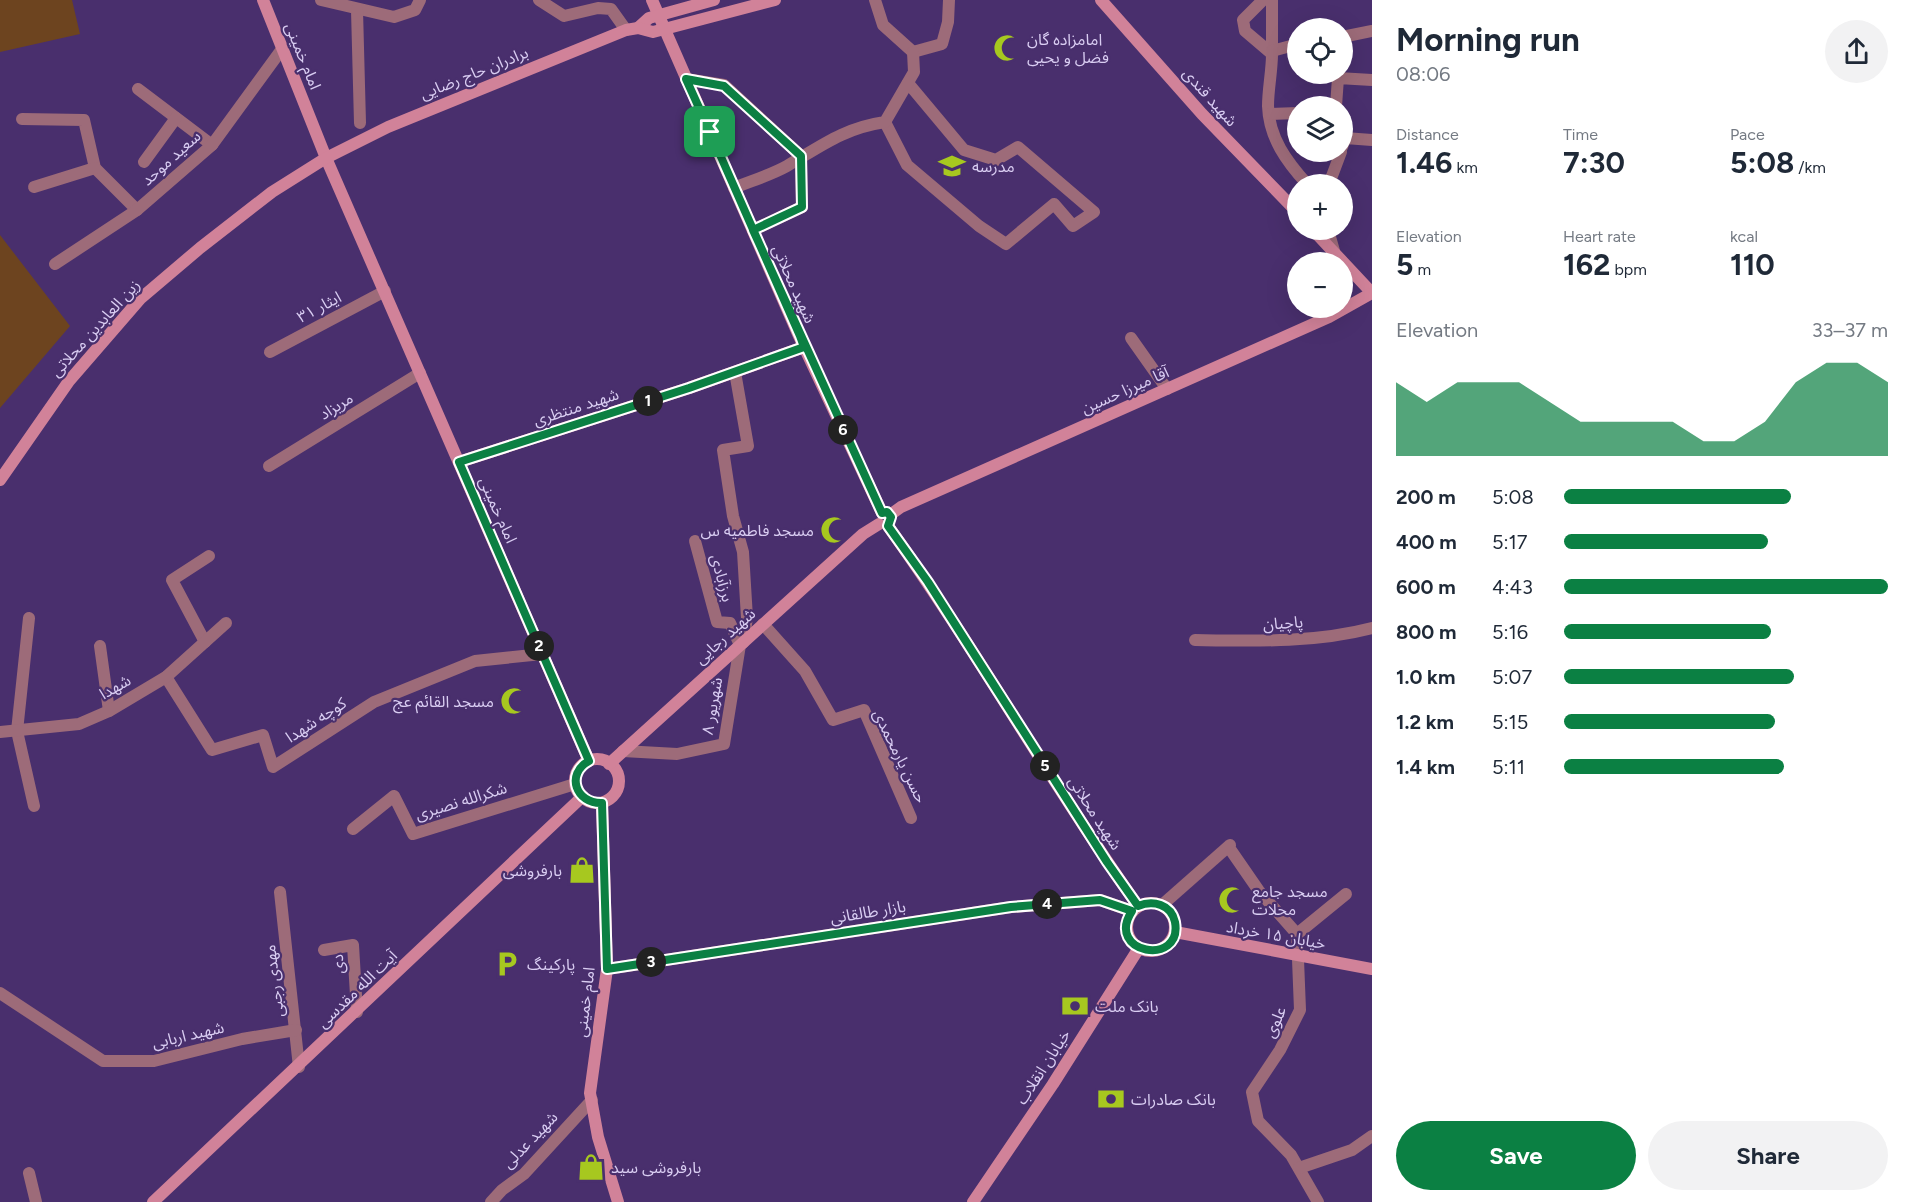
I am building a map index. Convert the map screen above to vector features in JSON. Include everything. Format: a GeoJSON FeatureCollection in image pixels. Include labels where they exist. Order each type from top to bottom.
{"type":"FeatureCollection","features":[{"type":"Feature","properties":{"kind":"main road","name":"امام خمینی"},"geometry":{"type":"LineString","coordinates":[[264,0],[326,158],[589,761]]}},
{"type":"Feature","properties":{"kind":"main road","name":"شهید محلاتی"},"geometry":{"type":"LineString","coordinates":[[652,0],[804,347],[885,519],[928,582],[1135,909]]}},
{"type":"Feature","properties":{"kind":"main road"},"geometry":{"type":"LineString","coordinates":[[632,29],[649,18],[714,0]]}},
{"type":"Feature","properties":{"kind":"main road"},"geometry":{"type":"LineString","coordinates":[[632,29],[653,32],[775,0]]}},
{"type":"Feature","properties":{"kind":"main road","name":"شهید قندی"},"geometry":{"type":"LineString","coordinates":[[1101,0],[1202,114],[1287,202]]}},
{"type":"Feature","properties":{"kind":"main road","name":"برادران حاج رضایی"},"geometry":{"type":"LineString","coordinates":[[326,158],[448,101],[632,29]]}},
{"type":"Feature","properties":{"kind":"main road","name":"زین العابدین محلاتی"},"geometry":{"type":"LineString","coordinates":[[0,480],[69,381],[140,298],[263,199],[326,158]]}},
{"type":"Feature","properties":{"kind":"main road"},"geometry":{"type":"LineString","coordinates":[[1323,240],[1372,293]]}},
{"type":"Feature","properties":{"kind":"main road","name":"آقا میرزا حسین"},"geometry":{"type":"LineString","coordinates":[[863,534],[902,507],[1345,309],[1372,293]]}},
{"type":"Feature","properties":{"kind":"main road","name":"شهید منتظری"},"geometry":{"type":"LineString","coordinates":[[459,462],[735,372],[804,347]]}},
{"type":"Feature","properties":{"kind":"main road","name":"شهید رجایی"},"geometry":{"type":"LineString","coordinates":[[609,764],[863,534]]}},
{"type":"Feature","properties":{"kind":"main road"},"geometry":{"type":"LineString","coordinates":[[603,760],[609,764],[618,775],[619,782],[614,795],[602,803],[588,801],[582,797],[575,784],[578,770],[589,761],[603,760]]}},
{"type":"Feature","properties":{"kind":"main road","name":"آیت الله مقدسی"},"geometry":{"type":"LineString","coordinates":[[153,1202],[299,1067],[582,797]]}},
{"type":"Feature","properties":{"kind":"main road","name":"امام خمینی"},"geometry":{"type":"LineString","coordinates":[[602,803],[607,969],[590,1093],[598,1137],[618,1202]]}},
{"type":"Feature","properties":{"kind":"main road"},"geometry":{"type":"LineString","coordinates":[[1146,903],[1162,905],[1173,916],[1175,932],[1172,939],[1161,949],[1146,951],[1139,948],[1133,944],[1127,931],[1128,917],[1135,909],[1146,903]]}},
{"type":"Feature","properties":{"kind":"main road","name":"خیابان ۱۵ خرداد"},"geometry":{"type":"LineString","coordinates":[[1175,932],[1372,969]]}},
{"type":"Feature","properties":{"kind":"main road","name":"خیابان انقلاب"},"geometry":{"type":"LineString","coordinates":[[973,1202],[1059,1075],[1139,948]]}},
{"type":"Feature","properties":{"kind":"street"},"geometry":{"type":"LineString","coordinates":[[321,0],[394,17],[415,9],[420,0]]}},
{"type":"Feature","properties":{"kind":"street"},"geometry":{"type":"LineString","coordinates":[[539,0],[564,16],[598,8],[610,9],[632,29]]}},
{"type":"Feature","properties":{"kind":"street"},"geometry":{"type":"LineString","coordinates":[[875,0],[883,25],[913,52],[914,72],[885,122]]}},
{"type":"Feature","properties":{"kind":"street"},"geometry":{"type":"LineString","coordinates":[[913,52],[942,44],[948,22],[949,0]]}},
{"type":"Feature","properties":{"kind":"street"},"geometry":{"type":"LineString","coordinates":[[1263,0],[1242,20],[1245,32],[1272,52]]}},
{"type":"Feature","properties":{"kind":"street"},"geometry":{"type":"LineString","coordinates":[[1272,0],[1270,114],[1277,144],[1288,164],[1298,174]]}},
{"type":"Feature","properties":{"kind":"street"},"geometry":{"type":"LineString","coordinates":[[357,10],[360,123]]}},
{"type":"Feature","properties":{"kind":"street"},"geometry":{"type":"LineString","coordinates":[[1353,35],[1372,31]]}},
{"type":"Feature","properties":{"kind":"street"},"geometry":{"type":"LineString","coordinates":[[1272,52],[1287,47]]}},
{"type":"Feature","properties":{"kind":"street","name":"سعید موحد"},"geometry":{"type":"LineString","coordinates":[[55,264],[138,210],[212,145],[282,49]]}},
{"type":"Feature","properties":{"kind":"street"},"geometry":{"type":"LineString","coordinates":[[1337,96],[1338,78],[1372,80]]}},
{"type":"Feature","properties":{"kind":"street"},"geometry":{"type":"LineString","coordinates":[[686,79],[724,86],[801,156],[802,207],[753,230]]}},
{"type":"Feature","properties":{"kind":"street"},"geometry":{"type":"LineString","coordinates":[[885,122],[907,165],[979,226],[1006,244],[1054,204],[1073,226],[1094,212],[1018,147],[996,160],[964,150],[908,83]]}},
{"type":"Feature","properties":{"kind":"street"},"geometry":{"type":"LineString","coordinates":[[138,88],[212,145]]}},
{"type":"Feature","properties":{"kind":"street"},"geometry":{"type":"LineString","coordinates":[[1270,114],[1287,113]]}},
{"type":"Feature","properties":{"kind":"street"},"geometry":{"type":"LineString","coordinates":[[22,118],[84,120],[95,168],[138,210]]}},
{"type":"Feature","properties":{"kind":"street"},"geometry":{"type":"LineString","coordinates":[[144,162],[176,118]]}},
{"type":"Feature","properties":{"kind":"street"},"geometry":{"type":"LineString","coordinates":[[734,188],[786,166],[858,126],[885,122]]}},
{"type":"Feature","properties":{"kind":"street"},"geometry":{"type":"LineString","coordinates":[[1353,139],[1372,140]]}},
{"type":"Feature","properties":{"kind":"street"},"geometry":{"type":"LineString","coordinates":[[34,187],[95,168]]}},
{"type":"Feature","properties":{"kind":"street"},"geometry":{"type":"LineString","coordinates":[[1331,240],[1334,251]]}},
{"type":"Feature","properties":{"kind":"street","name":"ایثار ۳۱"},"geometry":{"type":"LineString","coordinates":[[270,352],[385,291]]}},
{"type":"Feature","properties":{"kind":"street"},"geometry":{"type":"LineString","coordinates":[[1131,338],[1167,389]]}},
{"type":"Feature","properties":{"kind":"street"},"geometry":{"type":"LineString","coordinates":[[735,372],[748,446],[723,450],[733,516],[743,552],[747,618],[741,644]]}},
{"type":"Feature","properties":{"kind":"street","name":"مریزاد"},"geometry":{"type":"LineString","coordinates":[[269,466],[420,373]]}},
{"type":"Feature","properties":{"kind":"street","name":"برزآبادی"},"geometry":{"type":"LineString","coordinates":[[694,541],[717,621],[730,623],[741,644]]}},
{"type":"Feature","properties":{"kind":"street"},"geometry":{"type":"LineString","coordinates":[[205,642],[172,580],[209,556]]}},
{"type":"Feature","properties":{"kind":"street"},"geometry":{"type":"LineString","coordinates":[[29,618],[17,731],[34,806]]}},
{"type":"Feature","properties":{"kind":"street","name":"شهدا"},"geometry":{"type":"LineString","coordinates":[[0,732],[79,724],[109,711],[166,677],[226,623]]}},
{"type":"Feature","properties":{"kind":"street","name":"حسن یارمحمدی"},"geometry":{"type":"LineString","coordinates":[[763,624],[805,671],[833,720],[864,710],[911,818]]}},
{"type":"Feature","properties":{"kind":"street","name":"پاچیان"},"geometry":{"type":"LineString","coordinates":[[1195,640],[1280,640],[1347,635],[1372,628]]}},
{"type":"Feature","properties":{"kind":"street","name":"۸ شهریور"},"geometry":{"type":"LineString","coordinates":[[623,751],[677,754],[724,744],[741,644]]}},
{"type":"Feature","properties":{"kind":"street"},"geometry":{"type":"LineString","coordinates":[[100,646],[109,711]]}},
{"type":"Feature","properties":{"kind":"street","name":"کوچه شهدا"},"geometry":{"type":"LineString","coordinates":[[166,677],[212,750],[263,735],[273,767],[382,699],[475,661],[542,654]]}},
{"type":"Feature","properties":{"kind":"street","name":"شکرالله نصیری"},"geometry":{"type":"LineString","coordinates":[[353,829],[394,796],[413,834],[575,784]]}},
{"type":"Feature","properties":{"kind":"street"},"geometry":{"type":"LineString","coordinates":[[1162,905],[1230,847],[1259,891],[1297,934],[1346,894]]}},
{"type":"Feature","properties":{"kind":"street","name":"مهدی رجبی"},"geometry":{"type":"LineString","coordinates":[[280,892],[299,1067]]}},
{"type":"Feature","properties":{"kind":"street","name":"بازار طالقانی"},"geometry":{"type":"LineString","coordinates":[[607,969],[1011,907],[1100,900],[1135,909]]}},
{"type":"Feature","properties":{"kind":"street","name":"علوی"},"geometry":{"type":"LineString","coordinates":[[1297,934],[1300,1010],[1280,1050],[1252,1092],[1258,1121],[1291,1155],[1299,1168]]}},
{"type":"Feature","properties":{"kind":"street","name":"دی"},"geometry":{"type":"LineString","coordinates":[[324,950],[353,945],[357,1012]]}},
{"type":"Feature","properties":{"kind":"street","name":"شهید اربابی"},"geometry":{"type":"LineString","coordinates":[[0,993],[103,1061],[154,1061],[242,1039],[296,1029]]}},
{"type":"Feature","properties":{"kind":"street","name":"شهید عدلی"},"geometry":{"type":"LineString","coordinates":[[491,1202],[502,1190],[524,1174],[592,1100]]}},
{"type":"Feature","properties":{"kind":"street"},"geometry":{"type":"LineString","coordinates":[[1318,1202],[1299,1168],[1352,1150],[1372,1136]]}},
{"type":"Feature","properties":{"kind":"street"},"geometry":{"type":"LineString","coordinates":[[29,1173],[36,1202]]}},
{"type":"Feature","properties":{"kind":"shaded area"},"geometry":{"type":"Polygon","coordinates":[[[0,0],[72,0],[80,34],[0,52],[0,0]]]}},
{"type":"Feature","properties":{"kind":"shaded area"},"geometry":{"type":"Polygon","coordinates":[[[0,235],[70,326],[0,408],[0,235]]]}},
{"type":"Feature","properties":{"kind":"place","name":"امامزاده گان فضل و یحیی"},"geometry":{"type":"Point","coordinates":[1007,48]}},
{"type":"Feature","properties":{"kind":"place","name":"مدرسه"},"geometry":{"type":"Point","coordinates":[952,166]}},
{"type":"Feature","properties":{"kind":"place","name":"مسجد فاطمیه س"},"geometry":{"type":"Point","coordinates":[834,530]}},
{"type":"Feature","properties":{"kind":"place","name":"مسجد القائم عج"},"geometry":{"type":"Point","coordinates":[514,701]}},
{"type":"Feature","properties":{"kind":"place","name":"بارفروشی"},"geometry":{"type":"Point","coordinates":[582,870]}},
{"type":"Feature","properties":{"kind":"place","name":"مسجد جامع محلات"},"geometry":{"type":"Point","coordinates":[1232,900]}},
{"type":"Feature","properties":{"kind":"place","name":"پارکینگ"},"geometry":{"type":"Point","coordinates":[507,964]}},
{"type":"Feature","properties":{"kind":"place","name":"بانک ملت"},"geometry":{"type":"Point","coordinates":[1075,1006]}},
{"type":"Feature","properties":{"kind":"place","name":"بانک صادرات"},"geometry":{"type":"Point","coordinates":[1111,1099]}},
{"type":"Feature","properties":{"kind":"place","name":"بارفروشی سید"},"geometry":{"type":"Point","coordinates":[591,1167]}},
{"type":"Feature","properties":{"kind":"route"},"geometry":{"type":"LineString","coordinates":[[686,79],[724,86],[801,156],[802,207],[753,230],[800,336],[882,513],[887,512],[891,517],[892,521],[888,526],[928,582],[1107,862],[1138,906],[1146,903],[1162,905],[1173,916],[1175,932],[1172,939],[1161,949],[1146,951],[1133,944],[1126,924],[1132,911],[1100,900],[1011,907],[607,969],[602,803],[588,801],[577,791],[575,777],[578,770],[589,761],[459,462],[689,388],[804,347],[710,132],[686,79]]}}]}
